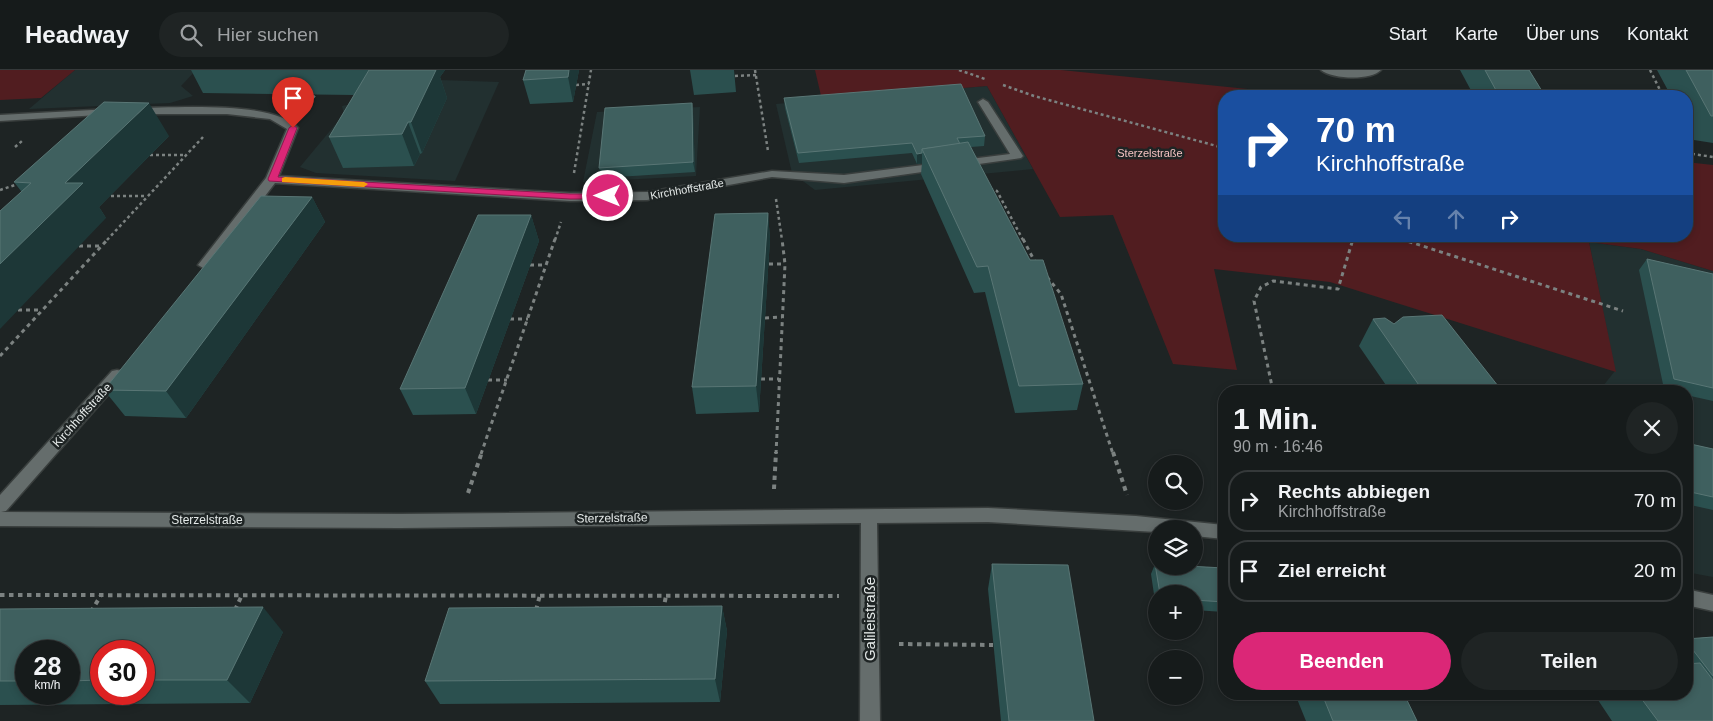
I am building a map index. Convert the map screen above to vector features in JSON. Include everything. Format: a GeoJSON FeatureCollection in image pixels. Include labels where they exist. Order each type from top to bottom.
{"type":"FeatureCollection","features":[{"type":"Feature","properties":{"kind":"street"},"geometry":{"type":"LineString","coordinates":[[1326,70],[1351,74],[1371,73],[1376,70]]}},
{"type":"Feature","properties":{"kind":"street","name":"Kirchhoffstraße"},"geometry":{"type":"LineString","coordinates":[[272,179],[570,197],[647,196],[772,174],[844,179],[1017,156],[983,102]]}},
{"type":"Feature","properties":{"kind":"street"},"geometry":{"type":"LineString","coordinates":[[0,118],[171,110],[227,111],[273,116],[293,128],[272,179],[194,279]]}},
{"type":"Feature","properties":{"kind":"street","name":"Kirchhoffstraße"},"geometry":{"type":"LineString","coordinates":[[0,506],[129,361]]}},
{"type":"Feature","properties":{"kind":"street","name":"Sterzelstraße"},"geometry":{"type":"LineString","coordinates":[[0,519],[458,520],[988,515],[1136,523],[1218,531]]}},
{"type":"Feature","properties":{"kind":"street","name":"Galileistraße"},"geometry":{"type":"LineString","coordinates":[[869,516],[870,721]]}},
{"type":"Feature","properties":{"kind":"street"},"geometry":{"type":"LineString","coordinates":[[1693,599],[1713,603]]}},
{"type":"Feature","properties":{"kind":"path"},"geometry":{"type":"LineString","coordinates":[[458,520],[570,197],[591,70]]}},
{"type":"Feature","properties":{"kind":"path"},"geometry":{"type":"LineString","coordinates":[[755,70],[784,264],[773,516]]}},
{"type":"Feature","properties":{"kind":"path"},"geometry":{"type":"LineString","coordinates":[[959,70],[992,82]]}},
{"type":"Feature","properties":{"kind":"path"},"geometry":{"type":"LineString","coordinates":[[1650,70],[1660,90]]}},
{"type":"Feature","properties":{"kind":"path"},"geometry":{"type":"LineString","coordinates":[[735,76],[756,75]]}},
{"type":"Feature","properties":{"kind":"path"},"geometry":{"type":"LineString","coordinates":[[576,85],[589,84]]}},
{"type":"Feature","properties":{"kind":"path"},"geometry":{"type":"LineString","coordinates":[[1000,85],[1218,146]]}},
{"type":"Feature","properties":{"kind":"path"},"geometry":{"type":"LineString","coordinates":[[0,356],[227,111]]}},
{"type":"Feature","properties":{"kind":"path"},"geometry":{"type":"LineString","coordinates":[[1693,154],[1713,157]]}},
{"type":"Feature","properties":{"kind":"path"},"geometry":{"type":"LineString","coordinates":[[150,155],[186,155]]}},
{"type":"Feature","properties":{"kind":"path"},"geometry":{"type":"LineString","coordinates":[[0,190],[20,183]]}},
{"type":"Feature","properties":{"kind":"path"},"geometry":{"type":"LineString","coordinates":[[988,188],[997,191],[1038,266]]}},
{"type":"Feature","properties":{"kind":"path"},"geometry":{"type":"LineString","coordinates":[[110,196],[148,196]]}},
{"type":"Feature","properties":{"kind":"path"},"geometry":{"type":"LineString","coordinates":[[999,214],[1008,213]]}},
{"type":"Feature","properties":{"kind":"path"},"geometry":{"type":"LineString","coordinates":[[1272,385],[1254,301],[1261,287],[1273,280],[1338,289],[1352,242]]}},
{"type":"Feature","properties":{"kind":"path"},"geometry":{"type":"LineString","coordinates":[[1410,242],[1623,310]]}},
{"type":"Feature","properties":{"kind":"path"},"geometry":{"type":"LineString","coordinates":[[79,246],[101,246]]}},
{"type":"Feature","properties":{"kind":"path"},"geometry":{"type":"LineString","coordinates":[[769,264],[784,264]]}},
{"type":"Feature","properties":{"kind":"path"},"geometry":{"type":"LineString","coordinates":[[530,265],[546,265]]}},
{"type":"Feature","properties":{"kind":"path"},"geometry":{"type":"LineString","coordinates":[[1044,273],[1061,294],[1136,523]]}},
{"type":"Feature","properties":{"kind":"path"},"geometry":{"type":"LineString","coordinates":[[18,310],[42,310]]}},
{"type":"Feature","properties":{"kind":"path"},"geometry":{"type":"LineString","coordinates":[[1057,314],[1067,313]]}},
{"type":"Feature","properties":{"kind":"path"},"geometry":{"type":"LineString","coordinates":[[765,318],[782,317]]}},
{"type":"Feature","properties":{"kind":"path"},"geometry":{"type":"LineString","coordinates":[[510,319],[528,319]]}},
{"type":"Feature","properties":{"kind":"path"},"geometry":{"type":"LineString","coordinates":[[1081,376],[1088,375]]}},
{"type":"Feature","properties":{"kind":"path"},"geometry":{"type":"LineString","coordinates":[[761,379],[779,379]]}},
{"type":"Feature","properties":{"kind":"path"},"geometry":{"type":"LineString","coordinates":[[488,380],[507,380]]}},
{"type":"Feature","properties":{"kind":"path"},"geometry":{"type":"LineString","coordinates":[[0,595],[869,596]]}},
{"type":"Feature","properties":{"kind":"path"},"geometry":{"type":"LineString","coordinates":[[87,618],[101,595]]}},
{"type":"Feature","properties":{"kind":"path"},"geometry":{"type":"LineString","coordinates":[[231,618],[242,595]]}},
{"type":"Feature","properties":{"kind":"path"},"geometry":{"type":"LineString","coordinates":[[535,614],[540,595]]}},
{"type":"Feature","properties":{"kind":"path"},"geometry":{"type":"LineString","coordinates":[[663,613],[666,596]]}},
{"type":"Feature","properties":{"kind":"path"},"geometry":{"type":"LineString","coordinates":[[869,644],[994,645]]}},
{"type":"Feature","properties":{"kind":"shaded area"},"geometry":{"type":"Polygon","coordinates":[[[75,70],[196,70],[181,86],[193,96],[170,103],[29,109],[75,70]]]}},
{"type":"Feature","properties":{"kind":"shaded area"},"geometry":{"type":"Polygon","coordinates":[[[439,80],[499,82],[455,181],[316,173],[300,167],[344,114],[342,106],[382,98],[439,80]]]}},
{"type":"Feature","properties":{"kind":"shaded area"},"geometry":{"type":"Polygon","coordinates":[[[987,86],[1033,169],[815,190],[792,173],[776,104],[987,86]]]}},
{"type":"Feature","properties":{"kind":"shaded area"},"geometry":{"type":"Polygon","coordinates":[[[700,107],[696,176],[583,182],[597,112],[700,107]]]}},
{"type":"Feature","properties":{"kind":"shaded area"},"geometry":{"type":"Polygon","coordinates":[[[1589,242],[1641,249],[1713,271],[1713,577],[1693,573],[1693,385],[1604,385],[1615,371],[1589,242]]]}},
{"type":"Feature","properties":{"kind":"green space"},"geometry":{"type":"Polygon","coordinates":[[[0,70],[75,70],[41,98],[0,100],[0,70]]]}},
{"type":"Feature","properties":{"kind":"green space","name":"Sterzelstraße"},"geometry":{"type":"Polygon","coordinates":[[[815,70],[1061,70],[1258,90],[1218,90],[1218,242],[1589,242],[1616,372],[1330,282],[1214,269],[1237,370],[1173,364],[1113,215],[1060,217],[987,86],[822,100],[815,70]]]}},
{"type":"Feature","properties":{"kind":"green space","name":"Sterzelstraße"},"geometry":{"type":"Polygon","coordinates":[[[1693,163],[1713,165],[1713,271],[1641,249],[1589,242],[1693,242],[1693,163]]]}},
{"type":"Feature","properties":{"kind":"building"},"geometry":{"type":"Polygon","coordinates":[[[369,70],[436,70],[411,122],[408,122],[402,134],[329,137],[369,70]]]}},
{"type":"Feature","properties":{"kind":"building"},"geometry":{"type":"Polygon","coordinates":[[[526,70],[569,70],[568,77],[523,80],[526,70]]]}},
{"type":"Feature","properties":{"kind":"building"},"geometry":{"type":"Polygon","coordinates":[[[1485,70],[1529,70],[1541,90],[1496,90],[1485,70]]]}},
{"type":"Feature","properties":{"kind":"building"},"geometry":{"type":"Polygon","coordinates":[[[1686,70],[1713,70],[1713,116],[1711,116],[1686,70]]]}},
{"type":"Feature","properties":{"kind":"building"},"geometry":{"type":"Polygon","coordinates":[[[961,84],[985,136],[957,138],[960,144],[922,149],[922,153],[917,154],[912,143],[798,153],[784,98],[961,84]]]}},
{"type":"Feature","properties":{"kind":"building"},"geometry":{"type":"Polygon","coordinates":[[[104,102],[149,103],[65,183],[83,183],[0,264],[0,211],[31,183],[14,182],[104,102]]]}},
{"type":"Feature","properties":{"kind":"building"},"geometry":{"type":"Polygon","coordinates":[[[692,103],[693,162],[599,168],[605,108],[692,103]]]}},
{"type":"Feature","properties":{"kind":"building"},"geometry":{"type":"Polygon","coordinates":[[[968,142],[1030,260],[1043,260],[1083,384],[1019,386],[988,266],[977,267],[922,149],[968,142]]]}},
{"type":"Feature","properties":{"kind":"building"},"geometry":{"type":"Polygon","coordinates":[[[261,196],[312,197],[166,391],[104,390],[261,196]]]}},
{"type":"Feature","properties":{"kind":"building"},"geometry":{"type":"Polygon","coordinates":[[[768,213],[756,386],[692,387],[715,214],[768,213]]]}},
{"type":"Feature","properties":{"kind":"building"},"geometry":{"type":"Polygon","coordinates":[[[478,215],[531,215],[465,388],[400,389],[478,215]]]}},
{"type":"Feature","properties":{"kind":"building"},"geometry":{"type":"Polygon","coordinates":[[[1647,259],[1713,274],[1713,388],[1674,379],[1647,259]]]}},
{"type":"Feature","properties":{"kind":"building"},"geometry":{"type":"Polygon","coordinates":[[[1442,315],[1497,385],[1419,385],[1373,319],[1385,318],[1394,324],[1403,317],[1442,315]]]}},
{"type":"Feature","properties":{"kind":"building"},"geometry":{"type":"Polygon","coordinates":[[[1693,445],[1713,449],[1713,497],[1693,493],[1693,445]]]}},
{"type":"Feature","properties":{"kind":"building"},"geometry":{"type":"Polygon","coordinates":[[[992,564],[1068,565],[1094,721],[1009,721],[992,564]]]}},
{"type":"Feature","properties":{"kind":"building"},"geometry":{"type":"Polygon","coordinates":[[[1203,567],[1218,568],[1218,602],[1203,601],[1203,585],[1158,585],[1157,575],[1203,575],[1203,567]]]}},
{"type":"Feature","properties":{"kind":"building"},"geometry":{"type":"Polygon","coordinates":[[[722,606],[715,679],[425,681],[449,608],[722,606]]]}},
{"type":"Feature","properties":{"kind":"building"},"geometry":{"type":"Polygon","coordinates":[[[263,607],[227,680],[155,680],[155,640],[90,640],[90,680],[80,681],[80,640],[15,640],[15,681],[0,681],[0,609],[263,607]]]}},
{"type":"Feature","properties":{"kind":"building"},"geometry":{"type":"Polygon","coordinates":[[[1713,637],[1713,676],[1693,650],[1693,638],[1713,637]]]}},
{"type":"Feature","properties":{"kind":"building"},"geometry":{"type":"Polygon","coordinates":[[[1700,663],[1713,680],[1713,721],[1658,721],[1642,700],[1693,700],[1693,664],[1700,663]]]}},
{"type":"Feature","properties":{"kind":"building"},"geometry":{"type":"Polygon","coordinates":[[[1324,700],[1407,700],[1417,721],[1333,721],[1324,700]]]}},
{"type":"Feature","properties":{"kind":"slow traffic"},"geometry":{"type":"LineString","coordinates":[[285,180],[364,184]]}},
{"type":"Feature","properties":{"kind":"route"},"geometry":{"type":"LineString","coordinates":[[293,128],[272,179],[570,197],[608,196]]}}]}
